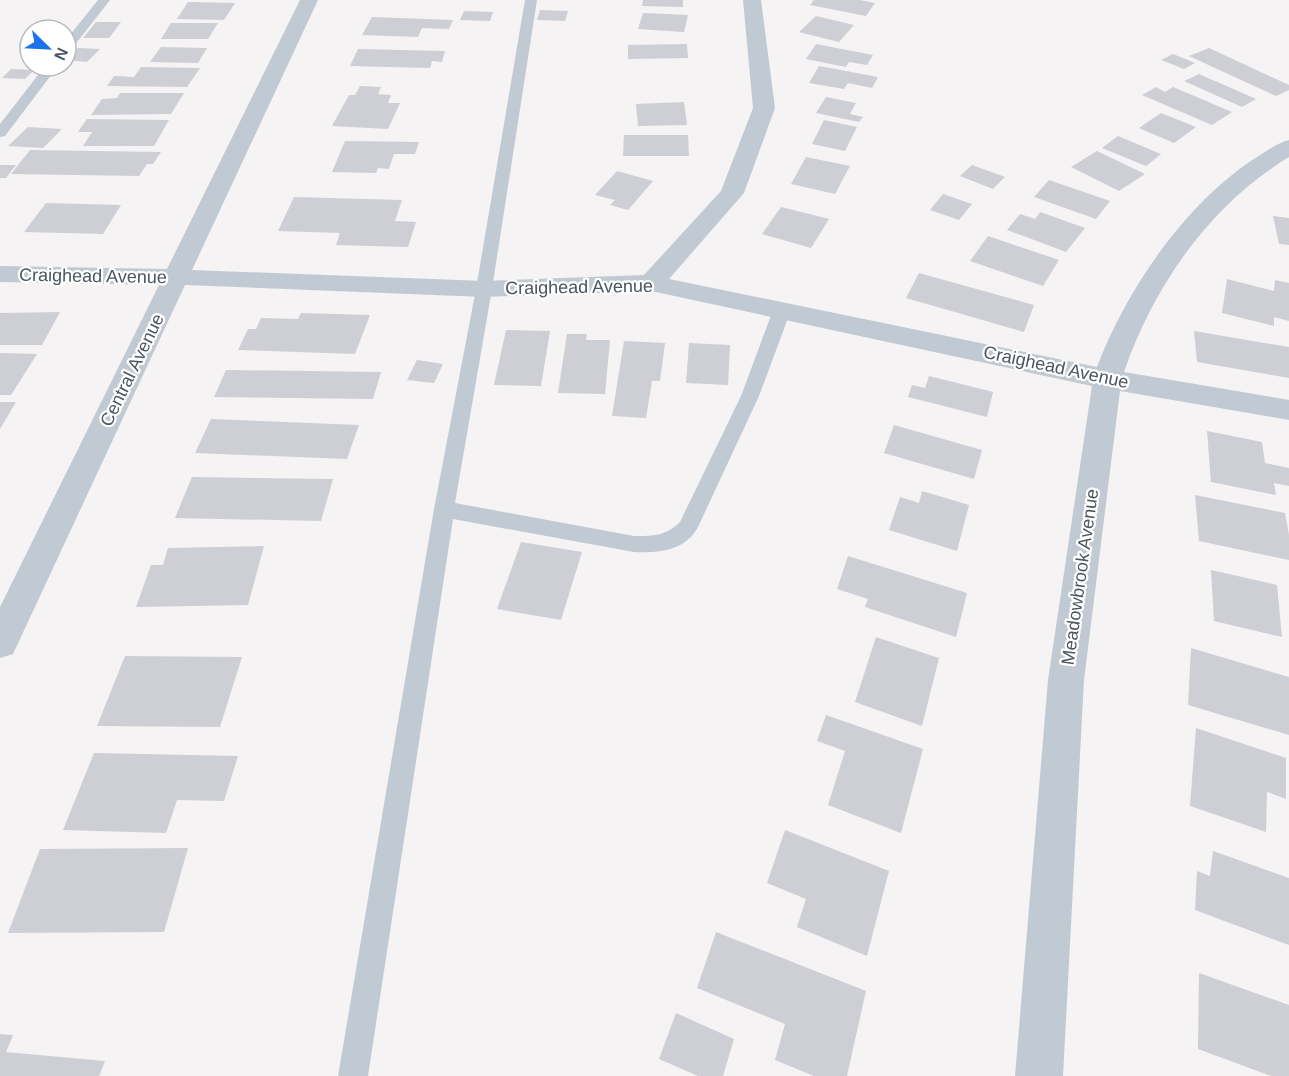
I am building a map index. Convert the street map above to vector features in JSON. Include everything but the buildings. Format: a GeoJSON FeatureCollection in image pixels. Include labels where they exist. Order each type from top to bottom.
{"type":"FeatureCollection","features":[{"type":"Feature","properties":{"kind":"street","name":"Central Avenue"},"geometry":{"type":"LineString","coordinates":[[0,643],[309,0]]}},
{"type":"Feature","properties":{"kind":"street"},"geometry":{"type":"LineString","coordinates":[[651,283],[732,193],[764,108],[752,0]]}},
{"type":"Feature","properties":{"kind":"street","name":"Meadowbrook Avenue"},"geometry":{"type":"LineString","coordinates":[[1039,1076],[1066,680],[1107,379],[1115,352],[1133,313],[1188,232],[1249,173],[1289,147]]}},
{"type":"Feature","properties":{"kind":"street","name":"Craighead Avenue"},"geometry":{"type":"LineString","coordinates":[[0,274],[177,277],[484,289],[651,283],[1107,379],[1289,410]]}},
{"type":"Feature","properties":{"kind":"lane"},"geometry":{"type":"LineString","coordinates":[[78,33],[104,0]]}},
{"type":"Feature","properties":{"kind":"lane"},"geometry":{"type":"LineString","coordinates":[[353,1076],[444,509],[484,289],[531,0]]}},
{"type":"Feature","properties":{"kind":"lane"},"geometry":{"type":"LineString","coordinates":[[0,133],[43,78]]}},
{"type":"Feature","properties":{"kind":"lane"},"geometry":{"type":"LineString","coordinates":[[444,509],[634,544],[661,545],[677,539],[688,527],[750,396],[782,310]]}}]}
